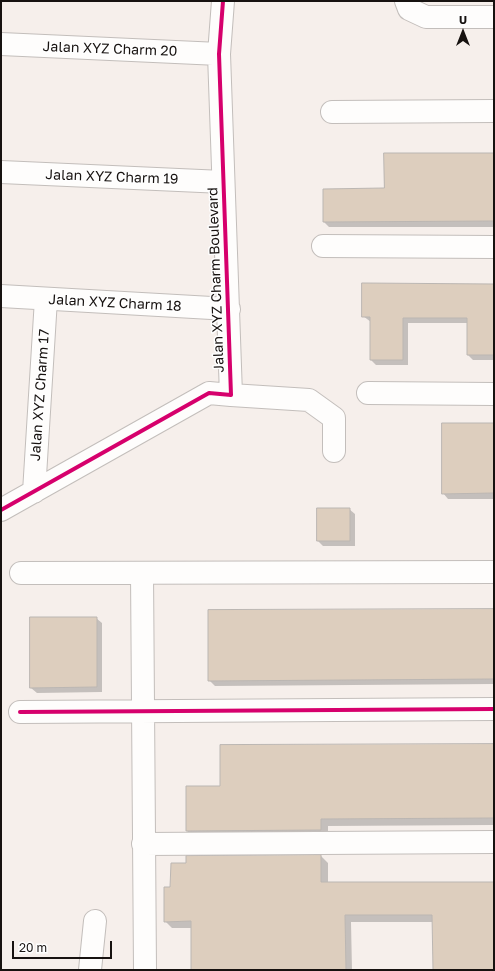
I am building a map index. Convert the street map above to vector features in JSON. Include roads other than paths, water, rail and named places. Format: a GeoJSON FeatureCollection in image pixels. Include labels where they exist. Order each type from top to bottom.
{"type":"FeatureCollection","features":[{"type":"Feature","properties":{"kind":"street","name":"Jalan XYZ Charm Boulevard"},"geometry":{"type":"LineString","coordinates":[[5,505],[34,492],[209,393],[231,395],[219,54],[223,1]]}},
{"type":"Feature","properties":{"kind":"street"},"geometry":{"type":"LineString","coordinates":[[406,1],[409,9],[426,17],[494,17]]}},
{"type":"Feature","properties":{"kind":"street","name":"Jalan XYZ Charm 20"},"geometry":{"type":"LineString","coordinates":[[1,44],[219,54]]}},
{"type":"Feature","properties":{"kind":"street"},"geometry":{"type":"LineString","coordinates":[[332,112],[494,111]]}},
{"type":"Feature","properties":{"kind":"street","name":"Jalan XYZ Charm 19"},"geometry":{"type":"LineString","coordinates":[[1,172],[223,182]]}},
{"type":"Feature","properties":{"kind":"street"},"geometry":{"type":"LineString","coordinates":[[323,246],[494,247]]}},
{"type":"Feature","properties":{"kind":"street","name":"Jalan XYZ Charm 18"},"geometry":{"type":"LineString","coordinates":[[1,296],[229,309]]}},
{"type":"Feature","properties":{"kind":"street","name":"Jalan XYZ Charm 17"},"geometry":{"type":"LineString","coordinates":[[34,492],[46,299]]}},
{"type":"Feature","properties":{"kind":"street"},"geometry":{"type":"LineString","coordinates":[[368,393],[494,394]]}},
{"type":"Feature","properties":{"kind":"street"},"geometry":{"type":"LineString","coordinates":[[231,395],[309,400],[334,418],[334,451]]}},
{"type":"Feature","properties":{"kind":"street"},"geometry":{"type":"LineString","coordinates":[[21,573],[494,572]]}},
{"type":"Feature","properties":{"kind":"street"},"geometry":{"type":"LineString","coordinates":[[142,573],[145,970]]}},
{"type":"Feature","properties":{"kind":"street"},"geometry":{"type":"LineString","coordinates":[[20,712],[494,709]]}},
{"type":"Feature","properties":{"kind":"street"},"geometry":{"type":"LineString","coordinates":[[143,844],[494,842]]}},
{"type":"Feature","properties":{"kind":"street"},"geometry":{"type":"LineString","coordinates":[[90,970],[95,921]]}}]}
